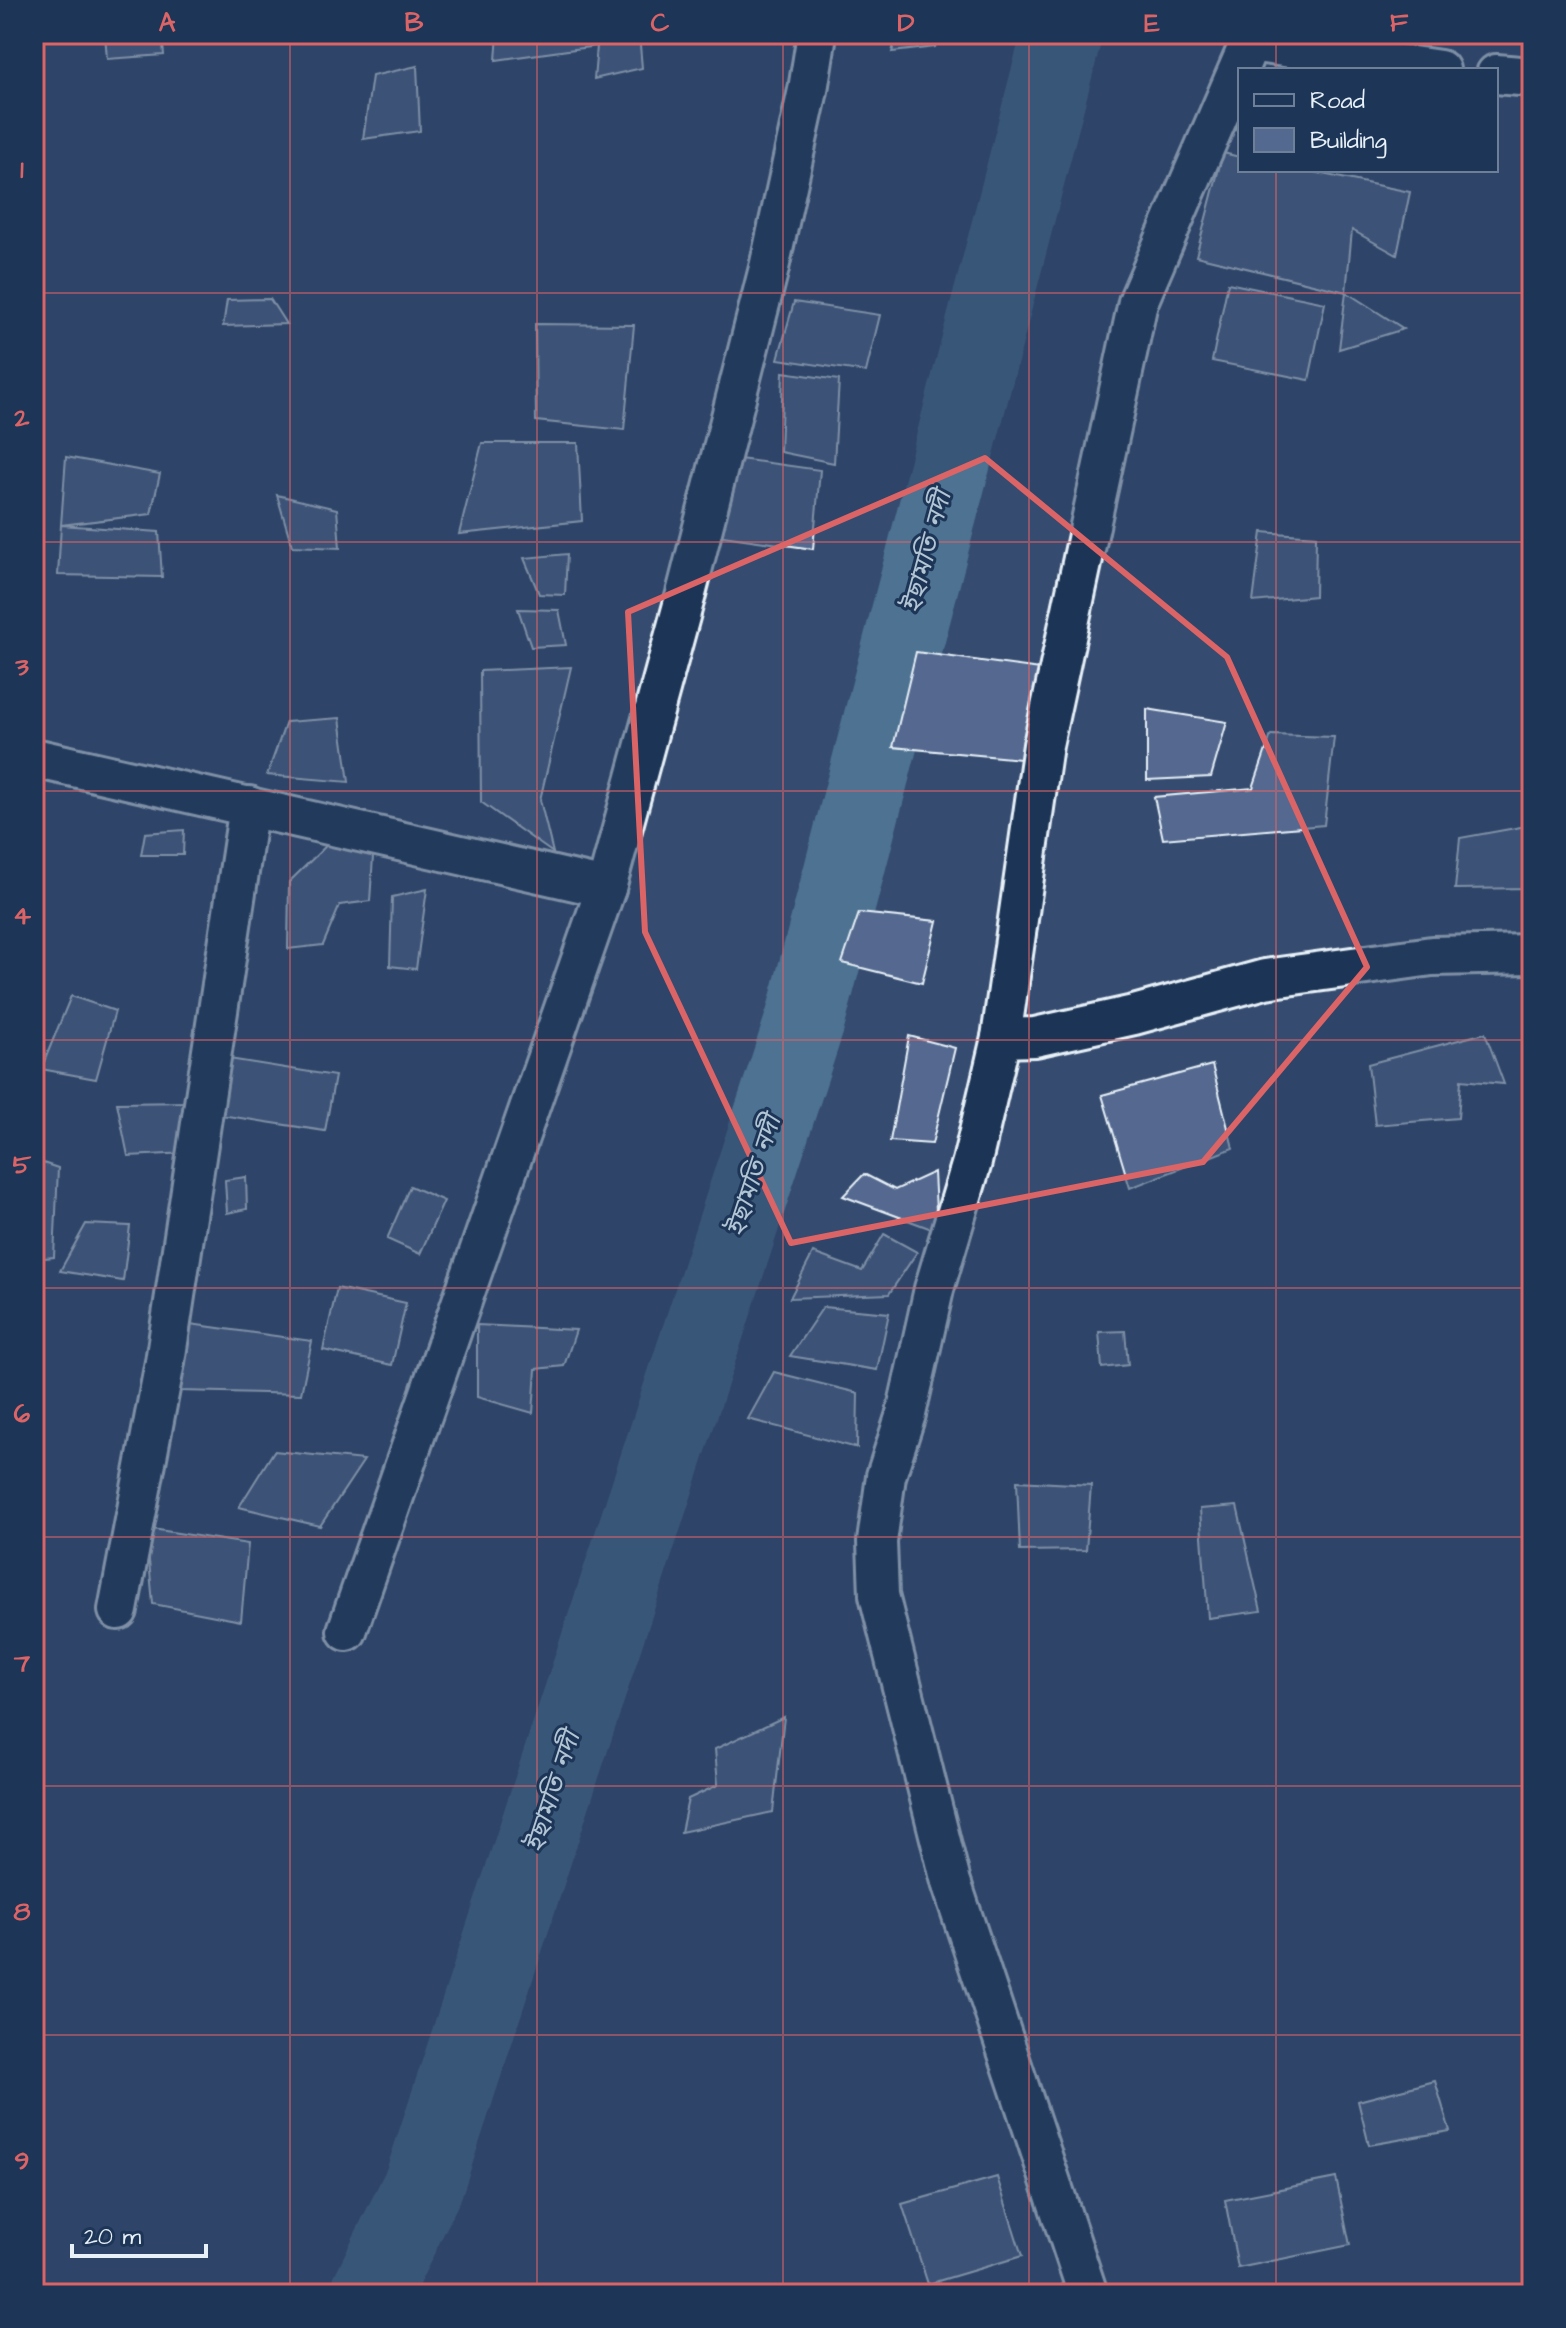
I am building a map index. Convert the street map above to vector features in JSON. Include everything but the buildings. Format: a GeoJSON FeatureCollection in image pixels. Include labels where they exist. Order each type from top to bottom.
{"type":"FeatureCollection","features":[{"type":"Feature","properties":{"kind":"street"},"geometry":{"type":"LineString","coordinates":[[347,1631],[606,888],[686,594],[769,268],[808,90],[817,34]]}},
{"type":"Feature","properties":{"kind":"street"},"geometry":{"type":"LineString","coordinates":[[1238,68],[1251,38],[1428,68]]}},
{"type":"Feature","properties":{"kind":"street"},"geometry":{"type":"LineString","coordinates":[[1088,2294],[951,1882],[879,1595],[877,1542],[886,1476],[906,1414],[934,1289],[972,1162],[1001,1038],[1043,745],[1138,302],[1238,68]]}},
{"type":"Feature","properties":{"kind":"street"},"geometry":{"type":"LineString","coordinates":[[1498,74],[1532,77]]}},
{"type":"Feature","properties":{"kind":"street"},"geometry":{"type":"LineString","coordinates":[[34,758],[606,888]]}},
{"type":"Feature","properties":{"kind":"street"},"geometry":{"type":"LineString","coordinates":[[118,1610],[165,1362],[249,806]]}},
{"type":"Feature","properties":{"kind":"street"},"geometry":{"type":"LineString","coordinates":[[1001,1038],[1035,1037],[1134,1015],[1265,979],[1432,956],[1532,954]]}},
{"type":"Feature","properties":{"kind":"highlighted area"},"geometry":{"type":"Polygon","coordinates":[[[985,458],[1227,657],[1367,967],[1203,1162],[791,1243],[645,932],[628,612],[985,458]]]}},
{"type":"Feature","properties":{"kind":"shaded area"},"geometry":{"type":"Polygon","coordinates":[[[34,34],[1532,34],[1532,2294],[34,2294],[34,34]]]}},
{"type":"Feature","properties":{"kind":"waterway","name":"ইছামতি নদী"},"geometry":{"type":"LineString","coordinates":[[370,2294],[424,2183],[805,1021],[1062,34]]}}]}
